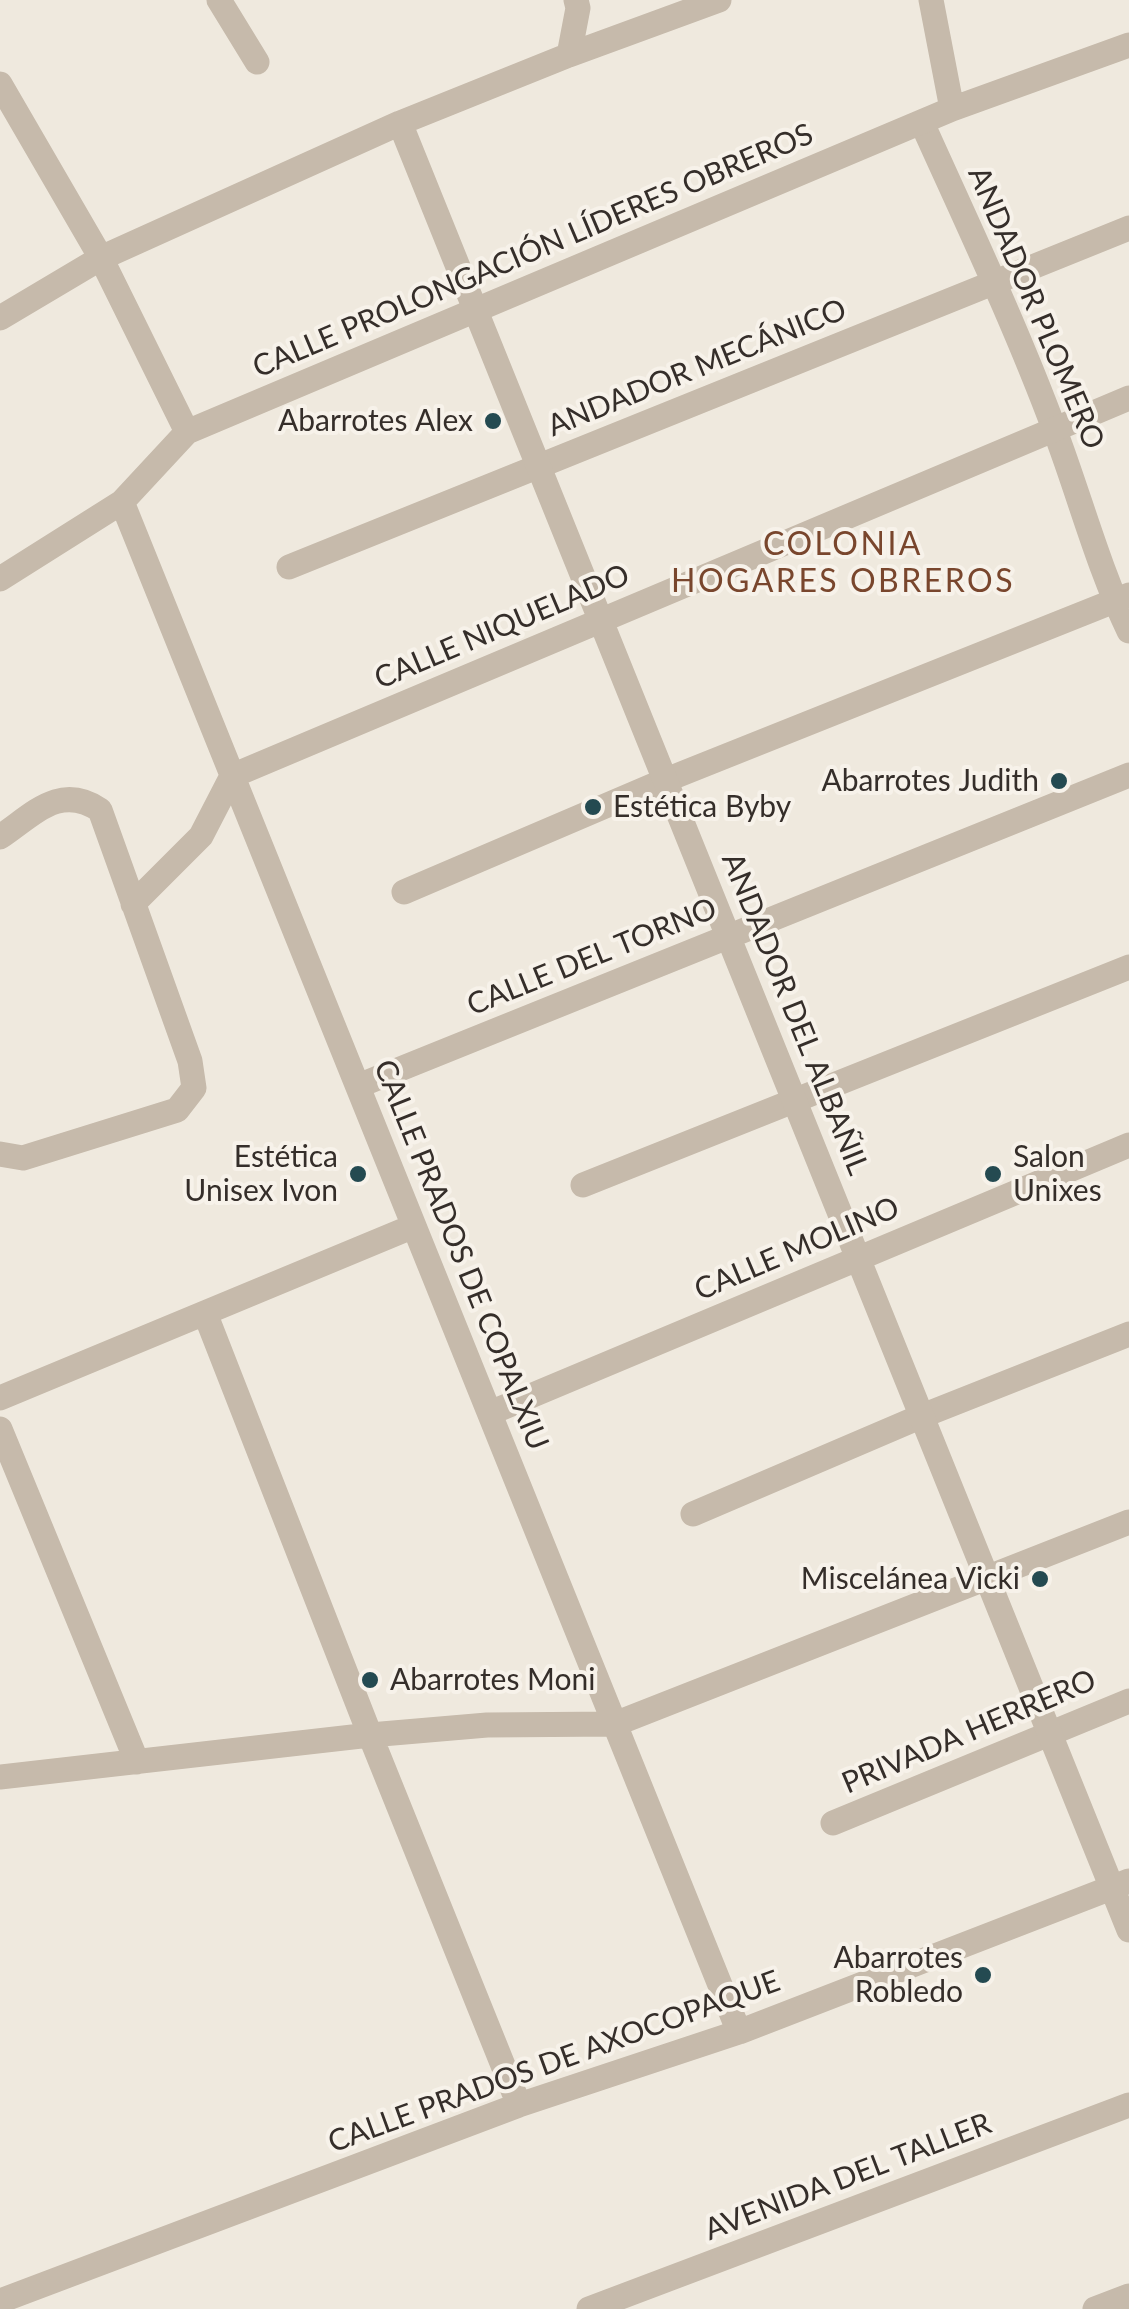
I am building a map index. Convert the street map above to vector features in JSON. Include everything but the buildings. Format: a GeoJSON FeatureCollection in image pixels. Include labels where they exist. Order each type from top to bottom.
{"type":"FeatureCollection","features":[{"type":"Feature","properties":{"kind":"street"},"geometry":{"type":"LineString","coordinates":[[219,0],[257,62]]}},
{"type":"Feature","properties":{"kind":"street"},"geometry":{"type":"LineString","coordinates":[[569,55],[576,0]]}},
{"type":"Feature","properties":{"kind":"street"},"geometry":{"type":"LineString","coordinates":[[0,318],[101,258],[400,123],[719,0]]}},
{"type":"Feature","properties":{"kind":"street"},"geometry":{"type":"LineString","coordinates":[[931,0],[952,109]]}},
{"type":"Feature","properties":{"kind":"street","name":"CALLE PROLONGACIÓN LÍDERES OBREROS"},"geometry":{"type":"LineString","coordinates":[[0,578],[122,502],[186,432],[952,109],[1129,46]]}},
{"type":"Feature","properties":{"kind":"street"},"geometry":{"type":"LineString","coordinates":[[0,84],[101,258],[186,432]]}},
{"type":"Feature","properties":{"kind":"street","name":"ANDADOR DEL ALBAÑIL"},"geometry":{"type":"LineString","coordinates":[[400,123],[1049,1732],[1120,1884],[1129,1930]]}},
{"type":"Feature","properties":{"kind":"street","name":"ANDADOR PLOMERO"},"geometry":{"type":"LineString","coordinates":[[922,123],[995,283],[1122,598],[1129,631]]}},
{"type":"Feature","properties":{"kind":"street","name":"ANDADOR MECÁNICO"},"geometry":{"type":"LineString","coordinates":[[288,567],[1129,228]]}},
{"type":"Feature","properties":{"kind":"street","name":"CALLE NIQUELADO"},"geometry":{"type":"LineString","coordinates":[[232,776],[1129,398]]}},
{"type":"Feature","properties":{"kind":"street","name":"CALLE PRADOS DE COPALXIU"},"geometry":{"type":"LineString","coordinates":[[122,502],[739,2032]]}},
{"type":"Feature","properties":{"kind":"street"},"geometry":{"type":"LineString","coordinates":[[404,892],[666,780],[1122,598]]}},
{"type":"Feature","properties":{"kind":"street","name":"CALLE DEL TORNO"},"geometry":{"type":"LineString","coordinates":[[358,1086],[1129,775]]}},
{"type":"Feature","properties":{"kind":"street"},"geometry":{"type":"LineString","coordinates":[[133,904],[200,836],[232,776]]}},
{"type":"Feature","properties":{"kind":"street"},"geometry":{"type":"LineString","coordinates":[[0,837],[56,800],[82,798],[100,810],[190,1061],[194,1088],[177,1110],[23,1158],[0,1154]]}},
{"type":"Feature","properties":{"kind":"street"},"geometry":{"type":"LineString","coordinates":[[583,1185],[1129,967]]}},
{"type":"Feature","properties":{"kind":"street","name":"CALLE MOLINO"},"geometry":{"type":"LineString","coordinates":[[490,1413],[1129,1145]]}},
{"type":"Feature","properties":{"kind":"street"},"geometry":{"type":"LineString","coordinates":[[0,1398],[414,1226]]}},
{"type":"Feature","properties":{"kind":"street"},"geometry":{"type":"LineString","coordinates":[[206,1313],[519,2105]]}},
{"type":"Feature","properties":{"kind":"street"},"geometry":{"type":"LineString","coordinates":[[692,1514],[922,1416],[1129,1334]]}},
{"type":"Feature","properties":{"kind":"street"},"geometry":{"type":"LineString","coordinates":[[0,1428],[137,1762]]}},
{"type":"Feature","properties":{"kind":"street"},"geometry":{"type":"LineString","coordinates":[[0,1777],[370,1734],[487,1724],[615,1724],[1129,1522]]}},
{"type":"Feature","properties":{"kind":"street","name":"PRIVADA HERRERO"},"geometry":{"type":"LineString","coordinates":[[833,1823],[1129,1700]]}},
{"type":"Feature","properties":{"kind":"street","name":"CALLE PRADOS DE AXOCOPAQUE"},"geometry":{"type":"LineString","coordinates":[[0,2301],[519,2105],[739,2032],[1120,1884]]}},
{"type":"Feature","properties":{"kind":"street","name":"AVENIDA DEL TALLER"},"geometry":{"type":"LineString","coordinates":[[590,2309],[1129,2105]]}},
{"type":"Feature","properties":{"kind":"street"},"geometry":{"type":"LineString","coordinates":[[1096,2309],[1129,2296]]}},
{"type":"Feature","properties":{"kind":"place","name":"Abarrotes Alex"},"geometry":{"type":"Point","coordinates":[493,421]}},
{"type":"Feature","properties":{"kind":"place","name":"Abarrotes Judith"},"geometry":{"type":"Point","coordinates":[1059,781]}},
{"type":"Feature","properties":{"kind":"place","name":"Estética Byby"},"geometry":{"type":"Point","coordinates":[593,807]}},
{"type":"Feature","properties":{"kind":"place","name":"Estética Unisex Ivon"},"geometry":{"type":"Point","coordinates":[358,1174]}},
{"type":"Feature","properties":{"kind":"place","name":"Salon Unixes"},"geometry":{"type":"Point","coordinates":[993,1174]}},
{"type":"Feature","properties":{"kind":"place","name":"Miscelánea Vicki"},"geometry":{"type":"Point","coordinates":[1040,1579]}},
{"type":"Feature","properties":{"kind":"place","name":"Abarrotes Moni"},"geometry":{"type":"Point","coordinates":[370,1680]}},
{"type":"Feature","properties":{"kind":"place","name":"Abarrotes Robledo"},"geometry":{"type":"Point","coordinates":[983,1975]}},
{"type":"Feature","properties":{"kind":"district","name":"COLONIA HOGARES OBREROS"},"geometry":{"type":"Point","coordinates":[843,564]}}]}
